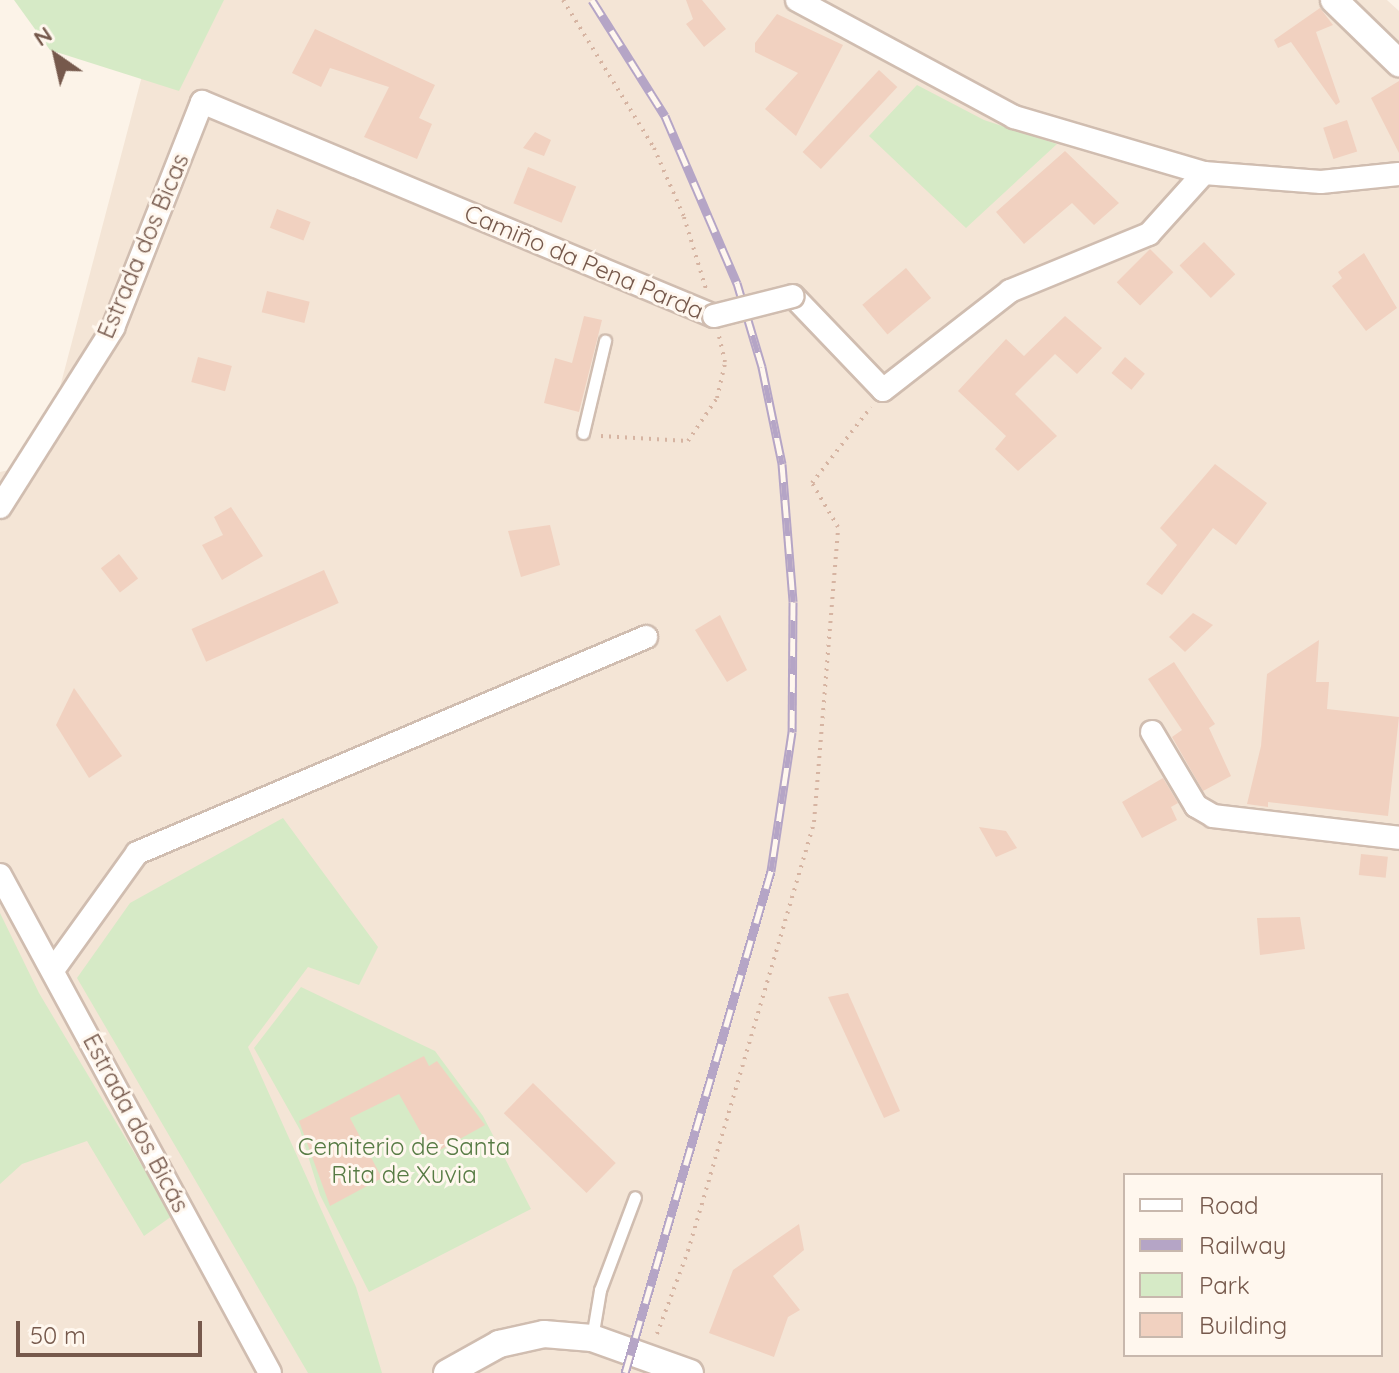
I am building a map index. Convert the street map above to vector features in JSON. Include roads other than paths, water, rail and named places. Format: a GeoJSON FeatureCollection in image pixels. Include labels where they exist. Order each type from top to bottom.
{"type":"FeatureCollection","features":[{"type":"Feature","properties":{"kind":"street"},"geometry":{"type":"LineString","coordinates":[[797,0],[1014,117],[1204,173],[1321,182],[1399,174]]}},
{"type":"Feature","properties":{"kind":"street"},"geometry":{"type":"LineString","coordinates":[[1334,0],[1399,63]]}},
{"type":"Feature","properties":{"kind":"street","name":"Camiño da Pena Parda"},"geometry":{"type":"LineString","coordinates":[[202,102],[714,316],[793,296],[883,390],[1010,291],[1149,234],[1204,173]]}},
{"type":"Feature","properties":{"kind":"street","name":"Estrada dos Bicas"},"geometry":{"type":"LineString","coordinates":[[0,507],[113,328],[202,102]]}},
{"type":"Feature","properties":{"kind":"street"},"geometry":{"type":"LineString","coordinates":[[53,970],[137,853],[646,637]]}},
{"type":"Feature","properties":{"kind":"street"},"geometry":{"type":"LineString","coordinates":[[1152,732],[1196,806],[1213,816],[1399,838]]}},
{"type":"Feature","properties":{"kind":"street","name":"Estrada dos Bicás"},"geometry":{"type":"LineString","coordinates":[[0,875],[270,1373]]}},
{"type":"Feature","properties":{"kind":"street"},"geometry":{"type":"LineString","coordinates":[[447,1373],[514,1341],[544,1334],[592,1338],[690,1373]]}},
{"type":"Feature","properties":{"kind":"lane"},"geometry":{"type":"LineString","coordinates":[[583,433],[605,341]]}},
{"type":"Feature","properties":{"kind":"lane"},"geometry":{"type":"LineString","coordinates":[[592,1338],[600,1290],[635,1197]]}},
{"type":"Feature","properties":{"kind":"railway"},"geometry":{"type":"LineString","coordinates":[[592,0],[665,116],[737,283],[762,367],[782,464],[793,602],[792,732],[771,871],[625,1373]]}},
{"type":"Feature","properties":{"kind":"park label","name":"Cemiterio de Santa Rita de Xuvia"},"geometry":{"type":"Point","coordinates":[404,1161]}}]}
